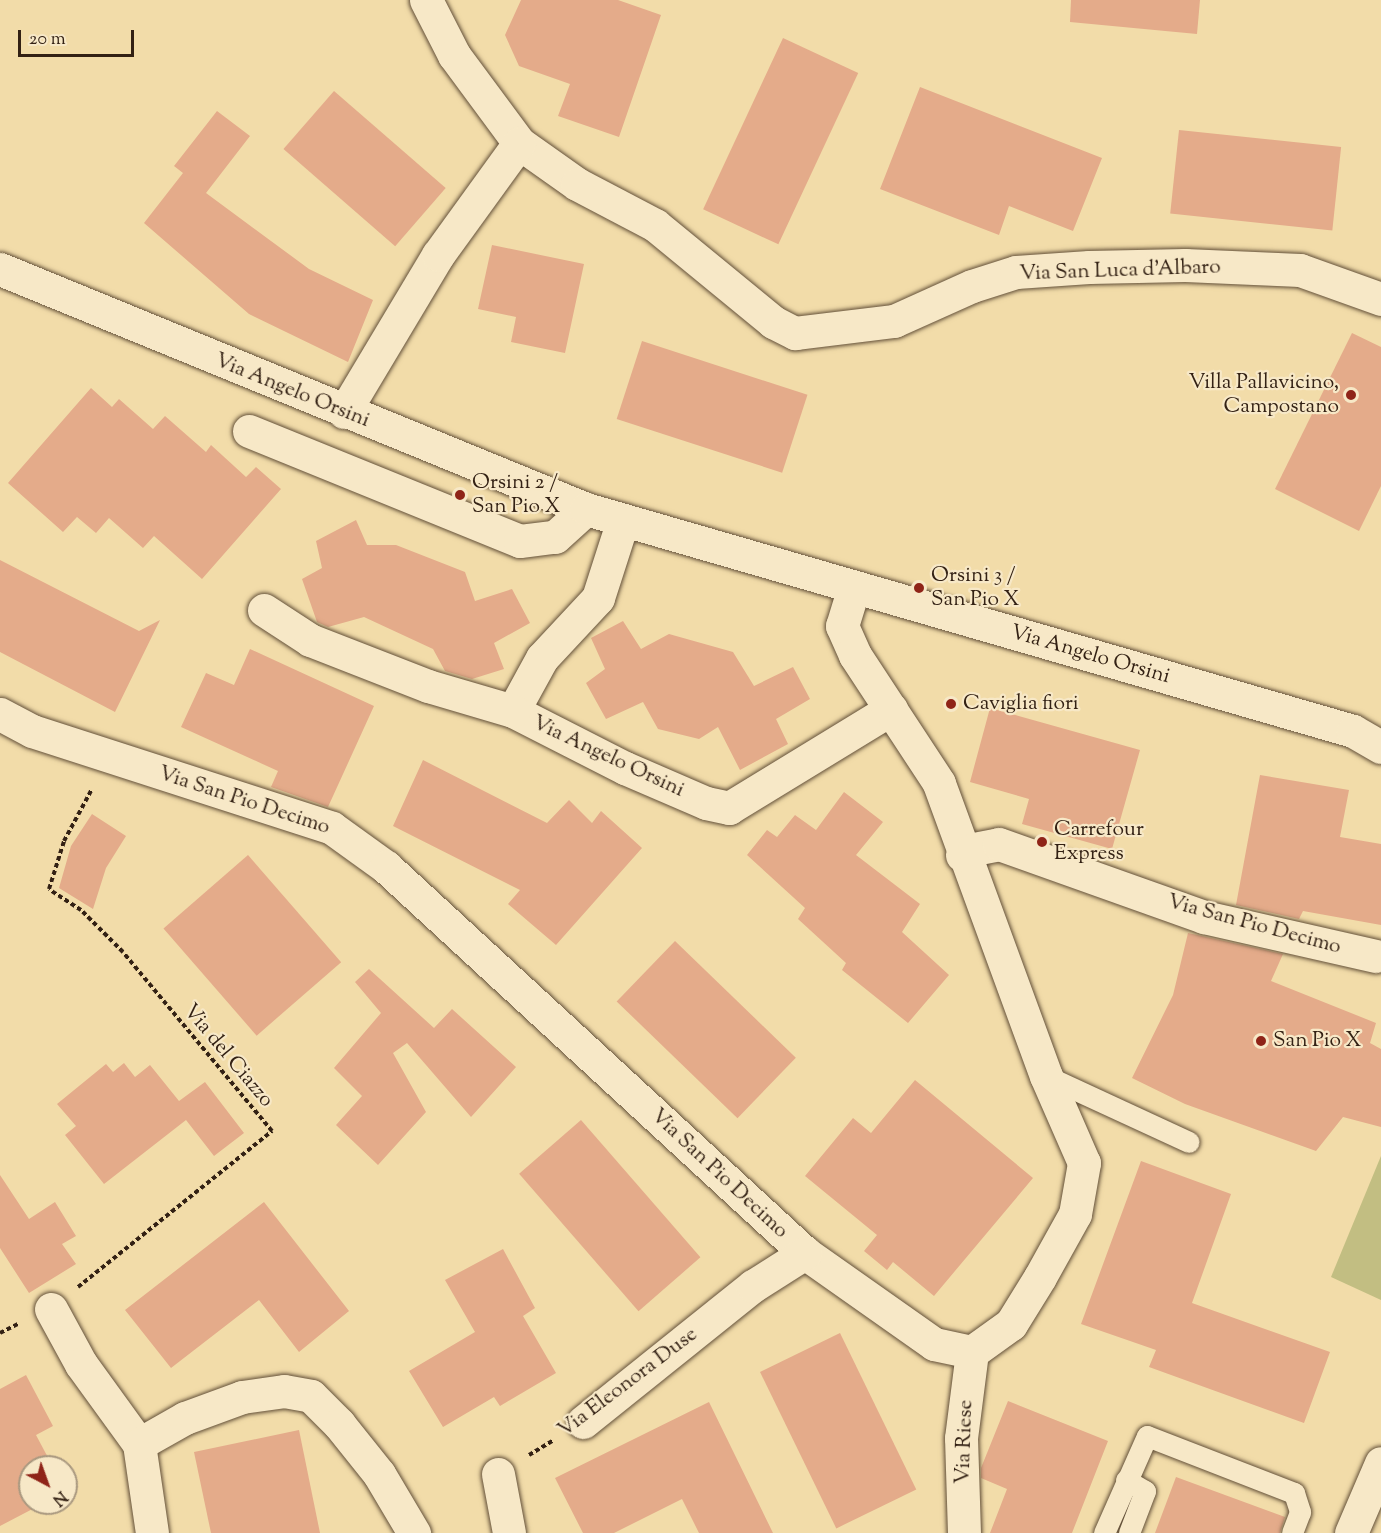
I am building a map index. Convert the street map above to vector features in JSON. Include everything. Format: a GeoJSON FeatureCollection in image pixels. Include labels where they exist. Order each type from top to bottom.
{"type":"FeatureCollection","features":[{"type":"Feature","properties":{"kind":"street","name":"Via San Luca d'Albaro"},"geometry":{"type":"LineString","coordinates":[[426,0],[454,55],[519,143],[577,184],[655,225],[773,322],[795,333],[894,321],[972,285],[1016,272],[1089,267],[1185,265],[1300,270],[1381,299]]}},
{"type":"Feature","properties":{"kind":"street"},"geometry":{"type":"LineString","coordinates":[[344,412],[438,255],[519,143]]}},
{"type":"Feature","properties":{"kind":"street","name":"Via Angelo Orsini"},"geometry":{"type":"LineString","coordinates":[[0,269],[344,412],[586,509],[1353,731],[1381,747]]}},
{"type":"Feature","properties":{"kind":"street"},"geometry":{"type":"LineString","coordinates":[[249,431],[520,541],[555,537],[586,509]]}},
{"type":"Feature","properties":{"kind":"street","name":"Via Angelo Orsini"},"geometry":{"type":"LineString","coordinates":[[513,711],[542,658],[598,597],[623,520]]}},
{"type":"Feature","properties":{"kind":"street"},"geometry":{"type":"LineString","coordinates":[[854,587],[842,626],[891,709],[939,783],[962,855],[1046,1076],[1084,1163],[1075,1214],[1011,1324],[972,1352]]}},
{"type":"Feature","properties":{"kind":"street","name":"Via Angelo Orsini"},"geometry":{"type":"LineString","coordinates":[[264,610],[310,640],[428,686],[513,711],[625,768],[706,802],[729,808],[891,709]]}},
{"type":"Feature","properties":{"kind":"street","name":"Via San Pio Decimo"},"geometry":{"type":"LineString","coordinates":[[0,714],[32,732],[109,758],[265,804],[332,828],[386,867],[805,1253],[934,1344],[972,1352]]}},
{"type":"Feature","properties":{"kind":"street","name":"Via San Pio Decimo"},"geometry":{"type":"LineString","coordinates":[[962,855],[974,849],[999,844],[1204,917],[1378,957]]}},
{"type":"Feature","properties":{"kind":"street","name":"Via Eleonora Duse"},"geometry":{"type":"LineString","coordinates":[[583,1422],[753,1286],[805,1253]]}},
{"type":"Feature","properties":{"kind":"street"},"geometry":{"type":"LineString","coordinates":[[51,1309],[81,1364],[139,1444],[152,1533]]}},
{"type":"Feature","properties":{"kind":"street","name":"Via Riese"},"geometry":{"type":"LineString","coordinates":[[964,1533],[961,1438],[972,1352]]}},
{"type":"Feature","properties":{"kind":"street"},"geometry":{"type":"LineString","coordinates":[[139,1444],[185,1418],[242,1397],[284,1391],[311,1396],[379,1474],[414,1533]]}},
{"type":"Feature","properties":{"kind":"street"},"geometry":{"type":"LineString","coordinates":[[1351,1533],[1381,1463]]}},
{"type":"Feature","properties":{"kind":"street"},"geometry":{"type":"LineString","coordinates":[[498,1474],[507,1523]]}},
{"type":"Feature","properties":{"kind":"lane"},"geometry":{"type":"LineString","coordinates":[[1046,1076],[1189,1142]]}},
{"type":"Feature","properties":{"kind":"lane"},"geometry":{"type":"LineString","coordinates":[[1104,1533],[1147,1436],[1294,1492],[1300,1512],[1292,1533]]}},
{"type":"Feature","properties":{"kind":"lane"},"geometry":{"type":"LineString","coordinates":[[1126,1480],[1145,1491],[1129,1533]]}},
{"type":"Feature","properties":{"kind":"path","name":"Via del Ciazzo"},"geometry":{"type":"LineString","coordinates":[[0,1333],[51,1309],[272,1131],[123,952],[81,910],[49,889],[64,841],[109,758]]}},
{"type":"Feature","properties":{"kind":"path","name":"Via Eleonora Duse"},"geometry":{"type":"LineString","coordinates":[[498,1474],[583,1422]]}},
{"type":"Feature","properties":{"kind":"shaded area"},"geometry":{"type":"Polygon","coordinates":[[[1381,1156],[1381,1300],[1331,1277],[1381,1156]]]}},
{"type":"Feature","properties":{"kind":"building"},"geometry":{"type":"Polygon","coordinates":[[[521,0],[618,0],[661,15],[619,137],[558,116],[570,84],[519,66],[505,35],[521,0]]]}},
{"type":"Feature","properties":{"kind":"building"},"geometry":{"type":"Polygon","coordinates":[[[1071,0],[1200,0],[1197,34],[1070,22],[1071,0]]]}},
{"type":"Feature","properties":{"kind":"building"},"geometry":{"type":"Polygon","coordinates":[[[783,38],[858,73],[778,244],[703,209],[783,38]]]}},
{"type":"Feature","properties":{"kind":"building"},"geometry":{"type":"Polygon","coordinates":[[[920,87],[1102,158],[1073,231],[1009,206],[999,235],[880,189],[920,87]]]}},
{"type":"Feature","properties":{"kind":"building"},"geometry":{"type":"Polygon","coordinates":[[[334,91],[446,188],[395,246],[283,149],[334,91]]]}},
{"type":"Feature","properties":{"kind":"building"},"geometry":{"type":"Polygon","coordinates":[[[217,111],[250,136],[206,193],[309,269],[373,300],[348,362],[249,314],[144,223],[183,173],[174,166],[217,111]]]}},
{"type":"Feature","properties":{"kind":"building"},"geometry":{"type":"Polygon","coordinates":[[[1179,130],[1341,147],[1332,231],[1170,214],[1179,130]]]}},
{"type":"Feature","properties":{"kind":"building"},"geometry":{"type":"Polygon","coordinates":[[[492,245],[584,264],[565,353],[511,342],[516,317],[478,309],[492,245]]]}},
{"type":"Feature","properties":{"kind":"building","name":"Villa Pallavicino, Campostano"},"geometry":{"type":"Polygon","coordinates":[[[1352,333],[1381,347],[1381,486],[1359,531],[1275,489],[1352,333]]]}},
{"type":"Feature","properties":{"kind":"building"},"geometry":{"type":"Polygon","coordinates":[[[642,341],[807,395],[782,473],[617,419],[642,341]]]}},
{"type":"Feature","properties":{"kind":"building"},"geometry":{"type":"Polygon","coordinates":[[[91,388],[112,407],[119,399],[153,429],[165,416],[206,452],[211,445],[246,477],[256,467],[281,489],[202,579],[154,536],[143,548],[109,518],[96,533],[77,517],[63,532],[8,483],[91,388]]]}},
{"type":"Feature","properties":{"kind":"building"},"geometry":{"type":"Polygon","coordinates":[[[356,520],[367,545],[396,545],[465,572],[475,601],[512,589],[530,623],[494,643],[504,669],[472,679],[445,671],[433,649],[364,617],[328,627],[317,622],[302,579],[322,568],[316,541],[356,520]]]}},
{"type":"Feature","properties":{"kind":"building"},"geometry":{"type":"Polygon","coordinates":[[[0,560],[139,631],[160,620],[115,712],[0,652],[0,560]]]}},
{"type":"Feature","properties":{"kind":"building"},"geometry":{"type":"Polygon","coordinates":[[[623,621],[641,649],[669,634],[733,652],[754,686],[793,667],[810,699],[776,719],[788,744],[740,770],[718,727],[699,739],[658,729],[643,702],[606,719],[586,683],[605,669],[591,638],[623,621]]]}},
{"type":"Feature","properties":{"kind":"building"},"geometry":{"type":"Polygon","coordinates":[[[250,649],[374,706],[328,807],[271,787],[278,771],[181,727],[206,673],[234,685],[250,649]]]}},
{"type":"Feature","properties":{"kind":"building"},"geometry":{"type":"Polygon","coordinates":[[[990,708],[1140,750],[1112,849],[1022,824],[1029,799],[970,782],[990,708]]]}},
{"type":"Feature","properties":{"kind":"building"},"geometry":{"type":"Polygon","coordinates":[[[423,760],[547,823],[569,800],[592,823],[601,811],[642,848],[556,945],[508,904],[520,890],[393,826],[423,760]]]}},
{"type":"Feature","properties":{"kind":"building"},"geometry":{"type":"Polygon","coordinates":[[[1260,775],[1349,790],[1340,837],[1381,844],[1381,925],[1303,911],[1299,919],[1236,905],[1260,775]]]}},
{"type":"Feature","properties":{"kind":"building"},"geometry":{"type":"Polygon","coordinates":[[[844,792],[883,822],[856,855],[920,904],[902,932],[949,975],[908,1023],[842,970],[846,963],[798,919],[805,908],[747,855],[767,830],[777,837],[795,815],[816,830],[844,792]]]}},
{"type":"Feature","properties":{"kind":"building"},"geometry":{"type":"Polygon","coordinates":[[[92,814],[126,836],[106,868],[93,909],[59,888],[71,846],[92,814]]]}},
{"type":"Feature","properties":{"kind":"building"},"geometry":{"type":"Polygon","coordinates":[[[248,855],[341,962],[257,1036],[163,928],[248,855]]]}},
{"type":"Feature","properties":{"kind":"building","name":"San Pio X"},"geometry":{"type":"Polygon","coordinates":[[[1188,933],[1283,954],[1271,981],[1376,1023],[1370,1043],[1381,1049],[1381,1127],[1343,1117],[1316,1151],[1185,1104],[1132,1078],[1173,995],[1188,933]]]}},
{"type":"Feature","properties":{"kind":"building"},"geometry":{"type":"Polygon","coordinates":[[[675,941],[796,1058],[737,1118],[617,1001],[675,941]]]}},
{"type":"Feature","properties":{"kind":"building"},"geometry":{"type":"Polygon","coordinates":[[[369,969],[434,1028],[452,1009],[516,1067],[471,1117],[407,1043],[393,1053],[426,1112],[378,1165],[336,1125],[362,1096],[334,1068],[381,1013],[355,982],[369,969]]]}},
{"type":"Feature","properties":{"kind":"building"},"geometry":{"type":"Polygon","coordinates":[[[124,1063],[135,1077],[150,1065],[179,1101],[205,1082],[244,1133],[214,1156],[186,1120],[104,1184],[65,1135],[76,1126],[57,1104],[106,1064],[113,1072],[124,1063]]]}},
{"type":"Feature","properties":{"kind":"building"},"geometry":{"type":"Polygon","coordinates":[[[915,1080],[1033,1178],[934,1296],[893,1262],[887,1270],[864,1251],[877,1235],[805,1176],[853,1118],[871,1133],[915,1080]]]}},
{"type":"Feature","properties":{"kind":"building"},"geometry":{"type":"Polygon","coordinates":[[[581,1120],[700,1257],[639,1311],[519,1174],[581,1120]]]}},
{"type":"Feature","properties":{"kind":"building"},"geometry":{"type":"Polygon","coordinates":[[[1141,1161],[1231,1194],[1192,1303],[1330,1352],[1304,1423],[1149,1367],[1156,1350],[1081,1324],[1141,1161]]]}},
{"type":"Feature","properties":{"kind":"building"},"geometry":{"type":"Polygon","coordinates":[[[0,1175],[29,1219],[55,1202],[76,1236],[62,1244],[76,1264],[29,1293],[0,1248],[0,1175]]]}},
{"type":"Feature","properties":{"kind":"building"},"geometry":{"type":"Polygon","coordinates":[[[264,1202],[349,1311],[299,1352],[259,1300],[171,1368],[125,1310],[264,1202]]]}},
{"type":"Feature","properties":{"kind":"building"},"geometry":{"type":"Polygon","coordinates":[[[503,1249],[535,1308],[523,1316],[556,1373],[500,1406],[494,1397],[443,1427],[409,1371],[475,1332],[445,1280],[503,1249]]]}},
{"type":"Feature","properties":{"kind":"building"},"geometry":{"type":"Polygon","coordinates":[[[840,1333],[916,1489],[836,1528],[760,1372],[840,1333]]]}},
{"type":"Feature","properties":{"kind":"building"},"geometry":{"type":"Polygon","coordinates":[[[26,1375],[53,1426],[36,1435],[47,1455],[18,1455],[18,1515],[21,1515],[0,1526],[0,1389],[26,1375]]]}},
{"type":"Feature","properties":{"kind":"building"},"geometry":{"type":"Polygon","coordinates":[[[1008,1401],[1108,1441],[1072,1533],[990,1533],[1007,1489],[981,1478],[981,1468],[1008,1401]]]}},
{"type":"Feature","properties":{"kind":"building"},"geometry":{"type":"Polygon","coordinates":[[[709,1402],[773,1533],[699,1533],[682,1499],[614,1533],[583,1533],[555,1478],[709,1402]]]}},
{"type":"Feature","properties":{"kind":"building"},"geometry":{"type":"Polygon","coordinates":[[[299,1430],[320,1533],[211,1533],[194,1452],[299,1430]]]}},
{"type":"Feature","properties":{"kind":"building"},"geometry":{"type":"Polygon","coordinates":[[[1176,1477],[1285,1517],[1280,1533],[1155,1533],[1176,1477]]]}},
{"type":"Feature","properties":{"kind":"place","name":"Villa Pallavicino, Campostano"},"geometry":{"type":"Point","coordinates":[1351,395]}},
{"type":"Feature","properties":{"kind":"place","name":"Orsini 2 / San Pio X"},"geometry":{"type":"Point","coordinates":[460,495]}},
{"type":"Feature","properties":{"kind":"place","name":"Orsini 3 / San Pio X"},"geometry":{"type":"Point","coordinates":[919,588]}},
{"type":"Feature","properties":{"kind":"place","name":"Caviglia fiori"},"geometry":{"type":"Point","coordinates":[951,704]}},
{"type":"Feature","properties":{"kind":"place","name":"Carrefour Express"},"geometry":{"type":"Point","coordinates":[1042,842]}},
{"type":"Feature","properties":{"kind":"place","name":"San Pio X"},"geometry":{"type":"Point","coordinates":[1261,1041]}}]}
